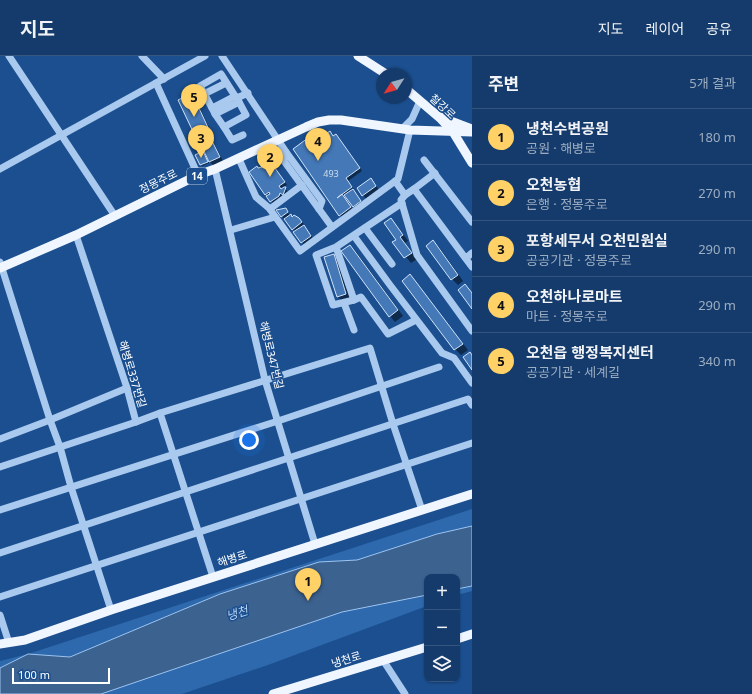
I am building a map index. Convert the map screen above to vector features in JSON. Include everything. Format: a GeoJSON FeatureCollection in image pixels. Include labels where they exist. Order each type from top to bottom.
{"type":"FeatureCollection","features":[{"type":"Feature","properties":{"kind":"main road"},"geometry":{"type":"LineString","coordinates":[[358,56],[377,68]]}},
{"type":"Feature","properties":{"kind":"main road","name":"철강로"},"geometry":{"type":"LineString","coordinates":[[412,94],[437,115],[453,132],[470,160]]}},
{"type":"Feature","properties":{"kind":"main road"},"geometry":{"type":"LineString","coordinates":[[470,160],[450,140],[433,131],[438,122],[437,115],[472,129]]}},
{"type":"Feature","properties":{"kind":"main road","name":"정몽주로"},"geometry":{"type":"LineString","coordinates":[[0,266],[76,235],[198,175],[239,159],[318,122],[341,120],[406,130],[472,132]]}},
{"type":"Feature","properties":{"kind":"main road","name":"해병로"},"geometry":{"type":"LineString","coordinates":[[5,644],[25,640],[212,577],[472,494]]}},
{"type":"Feature","properties":{"kind":"main road"},"geometry":{"type":"LineString","coordinates":[[460,637],[472,634]]}},
{"type":"Feature","properties":{"kind":"main road","name":"냉천로"},"geometry":{"type":"LineString","coordinates":[[273,694],[424,648]]}},
{"type":"Feature","properties":{"kind":"street"},"geometry":{"type":"LineString","coordinates":[[9,56],[115,216]]}},
{"type":"Feature","properties":{"kind":"street"},"geometry":{"type":"LineString","coordinates":[[142,56],[164,78]]}},
{"type":"Feature","properties":{"kind":"street"},"geometry":{"type":"LineString","coordinates":[[0,169],[205,56]]}},
{"type":"Feature","properties":{"kind":"street"},"geometry":{"type":"LineString","coordinates":[[222,56],[286,152],[322,201],[319,210]]}},
{"type":"Feature","properties":{"kind":"street"},"geometry":{"type":"LineString","coordinates":[[224,127],[246,115],[221,74],[200,86],[204,94],[214,110],[224,127],[232,140],[243,135]]}},
{"type":"Feature","properties":{"kind":"street"},"geometry":{"type":"LineString","coordinates":[[156,83],[198,175]]}},
{"type":"Feature","properties":{"kind":"street"},"geometry":{"type":"LineString","coordinates":[[214,110],[248,93]]}},
{"type":"Feature","properties":{"kind":"street"},"geometry":{"type":"LineString","coordinates":[[239,159],[256,197],[270,209],[300,251],[398,179],[406,130],[420,101]]}},
{"type":"Feature","properties":{"kind":"street"},"geometry":{"type":"LineString","coordinates":[[286,152],[284,161],[332,227]]}},
{"type":"Feature","properties":{"kind":"street"},"geometry":{"type":"LineString","coordinates":[[424,160],[472,222]]}},
{"type":"Feature","properties":{"kind":"street","name":"해병로347번길"},"geometry":{"type":"LineString","coordinates":[[215,169],[231,230],[265,380],[315,544]]}},
{"type":"Feature","properties":{"kind":"street"},"geometry":{"type":"LineString","coordinates":[[435,173],[405,195],[401,200],[417,255],[472,331]]}},
{"type":"Feature","properties":{"kind":"street"},"geometry":{"type":"LineString","coordinates":[[395,180],[405,195]]}},
{"type":"Feature","properties":{"kind":"street"},"geometry":{"type":"LineString","coordinates":[[270,209],[302,185]]}},
{"type":"Feature","properties":{"kind":"street"},"geometry":{"type":"LineString","coordinates":[[414,189],[472,267]]}},
{"type":"Feature","properties":{"kind":"street"},"geometry":{"type":"LineString","coordinates":[[402,203],[336,247],[316,255],[333,305],[361,297],[388,334],[416,320]]}},
{"type":"Feature","properties":{"kind":"street"},"geometry":{"type":"LineString","coordinates":[[231,230],[275,216]]}},
{"type":"Feature","properties":{"kind":"street"},"geometry":{"type":"LineString","coordinates":[[365,228],[392,264]]}},
{"type":"Feature","properties":{"kind":"street","name":"해병로337번길"},"geometry":{"type":"LineString","coordinates":[[76,235],[127,388],[136,422],[160,413],[212,577]]}},
{"type":"Feature","properties":{"kind":"street"},"geometry":{"type":"LineString","coordinates":[[354,236],[442,353],[454,358],[472,382]]}},
{"type":"Feature","properties":{"kind":"street"},"geometry":{"type":"LineString","coordinates":[[336,247],[354,300]]}},
{"type":"Feature","properties":{"kind":"street"},"geometry":{"type":"LineString","coordinates":[[466,258],[472,253]]}},
{"type":"Feature","properties":{"kind":"street"},"geometry":{"type":"LineString","coordinates":[[0,266],[60,447],[71,487],[111,610]]}},
{"type":"Feature","properties":{"kind":"street"},"geometry":{"type":"LineString","coordinates":[[344,303],[354,330]]}},
{"type":"Feature","properties":{"kind":"street"},"geometry":{"type":"LineString","coordinates":[[160,413],[370,348],[393,424],[422,510]]}},
{"type":"Feature","properties":{"kind":"street"},"geometry":{"type":"LineString","coordinates":[[0,510],[278,421],[439,367]]}},
{"type":"Feature","properties":{"kind":"street"},"geometry":{"type":"LineString","coordinates":[[0,439],[127,388]]}},
{"type":"Feature","properties":{"kind":"street"},"geometry":{"type":"LineString","coordinates":[[0,553],[468,399],[472,405]]}},
{"type":"Feature","properties":{"kind":"street"},"geometry":{"type":"LineString","coordinates":[[0,467],[136,422]]}},
{"type":"Feature","properties":{"kind":"street"},"geometry":{"type":"LineString","coordinates":[[0,597],[472,443]]}},
{"type":"Feature","properties":{"kind":"street"},"geometry":{"type":"LineString","coordinates":[[0,615],[5,644]]}},
{"type":"Feature","properties":{"kind":"street"},"geometry":{"type":"LineString","coordinates":[[383,660],[405,694]]}},
{"type":"Feature","properties":{"kind":"shaded area"},"geometry":{"type":"Polygon","coordinates":[[[472,509],[472,591],[460,594],[460,574],[424,574],[424,607],[268,665],[182,694],[0,694],[0,661],[28,654],[472,509]]]}},
{"type":"Feature","properties":{"kind":"water","name":"냉천"},"geometry":{"type":"Polygon","coordinates":[[[472,526],[472,586],[460,588],[460,574],[424,574],[424,596],[342,612],[101,694],[0,694],[0,668],[28,654],[70,657],[220,594],[319,562],[357,560],[437,534],[472,526]]]}},
{"type":"Feature","properties":{"kind":"building"},"geometry":{"type":"Polygon","coordinates":[[[192,93],[211,134],[209,135],[220,157],[209,162],[202,147],[206,145],[205,142],[207,141],[205,136],[197,140],[178,100],[192,93]]]}},
{"type":"Feature","properties":{"kind":"building"},"geometry":{"type":"Polygon","coordinates":[[[330,131],[333,136],[336,134],[360,168],[346,178],[352,187],[342,194],[351,207],[339,216],[293,149],[312,135],[316,141],[330,131]]]}},
{"type":"Feature","properties":{"kind":"building"},"geometry":{"type":"Polygon","coordinates":[[[203,151],[208,162],[200,165],[195,155],[203,151]]]}},
{"type":"Feature","properties":{"kind":"building"},"geometry":{"type":"Polygon","coordinates":[[[267,157],[285,182],[279,186],[281,189],[286,187],[283,195],[280,193],[279,196],[270,202],[266,196],[270,194],[269,192],[265,195],[249,172],[257,166],[258,168],[262,167],[258,161],[267,157]]]}},
{"type":"Feature","properties":{"kind":"building"},"geometry":{"type":"Polygon","coordinates":[[[371,178],[376,186],[362,196],[357,188],[371,178]]]}},
{"type":"Feature","properties":{"kind":"building"},"geometry":{"type":"Polygon","coordinates":[[[353,189],[361,201],[353,207],[344,195],[353,189]]]}},
{"type":"Feature","properties":{"kind":"building"},"geometry":{"type":"Polygon","coordinates":[[[286,208],[288,212],[281,217],[276,210],[286,208]]]}},
{"type":"Feature","properties":{"kind":"building"},"geometry":{"type":"Polygon","coordinates":[[[291,214],[292,217],[294,215],[302,222],[292,230],[284,219],[291,214]]]}},
{"type":"Feature","properties":{"kind":"building"},"geometry":{"type":"Polygon","coordinates":[[[391,218],[403,235],[400,237],[412,253],[404,258],[392,242],[396,240],[384,223],[391,218]]]}},
{"type":"Feature","properties":{"kind":"building"},"geometry":{"type":"Polygon","coordinates":[[[304,225],[311,236],[301,243],[293,232],[304,225]]]}},
{"type":"Feature","properties":{"kind":"building"},"geometry":{"type":"Polygon","coordinates":[[[433,240],[458,275],[451,280],[426,246],[433,240]]]}},
{"type":"Feature","properties":{"kind":"building"},"geometry":{"type":"Polygon","coordinates":[[[350,245],[398,310],[389,317],[341,251],[350,245]]]}},
{"type":"Feature","properties":{"kind":"building"},"geometry":{"type":"Polygon","coordinates":[[[334,254],[346,294],[337,297],[324,257],[334,254]]]}},
{"type":"Feature","properties":{"kind":"building"},"geometry":{"type":"Polygon","coordinates":[[[410,274],[463,344],[454,350],[402,281],[410,274]]]}},
{"type":"Feature","properties":{"kind":"building"},"geometry":{"type":"Polygon","coordinates":[[[465,284],[472,293],[472,309],[458,290],[465,284]]]}},
{"type":"Feature","properties":{"kind":"building"},"geometry":{"type":"Polygon","coordinates":[[[470,352],[472,355],[472,370],[463,357],[470,352]]]}},
{"type":"Feature","properties":{"kind":"place","name":"오천읍 행정복지센터"},"geometry":{"type":"Point","coordinates":[194,117]}},
{"type":"Feature","properties":{"kind":"place","name":"포항세무서 오천민원실"},"geometry":{"type":"Point","coordinates":[201,158]}},
{"type":"Feature","properties":{"kind":"place","name":"오천하나로마트"},"geometry":{"type":"Point","coordinates":[318,161]}},
{"type":"Feature","properties":{"kind":"place","name":"오천농협"},"geometry":{"type":"Point","coordinates":[270,177]}},
{"type":"Feature","properties":{"kind":"place","name":"냉천수변공원"},"geometry":{"type":"Point","coordinates":[308,601]}}]}
